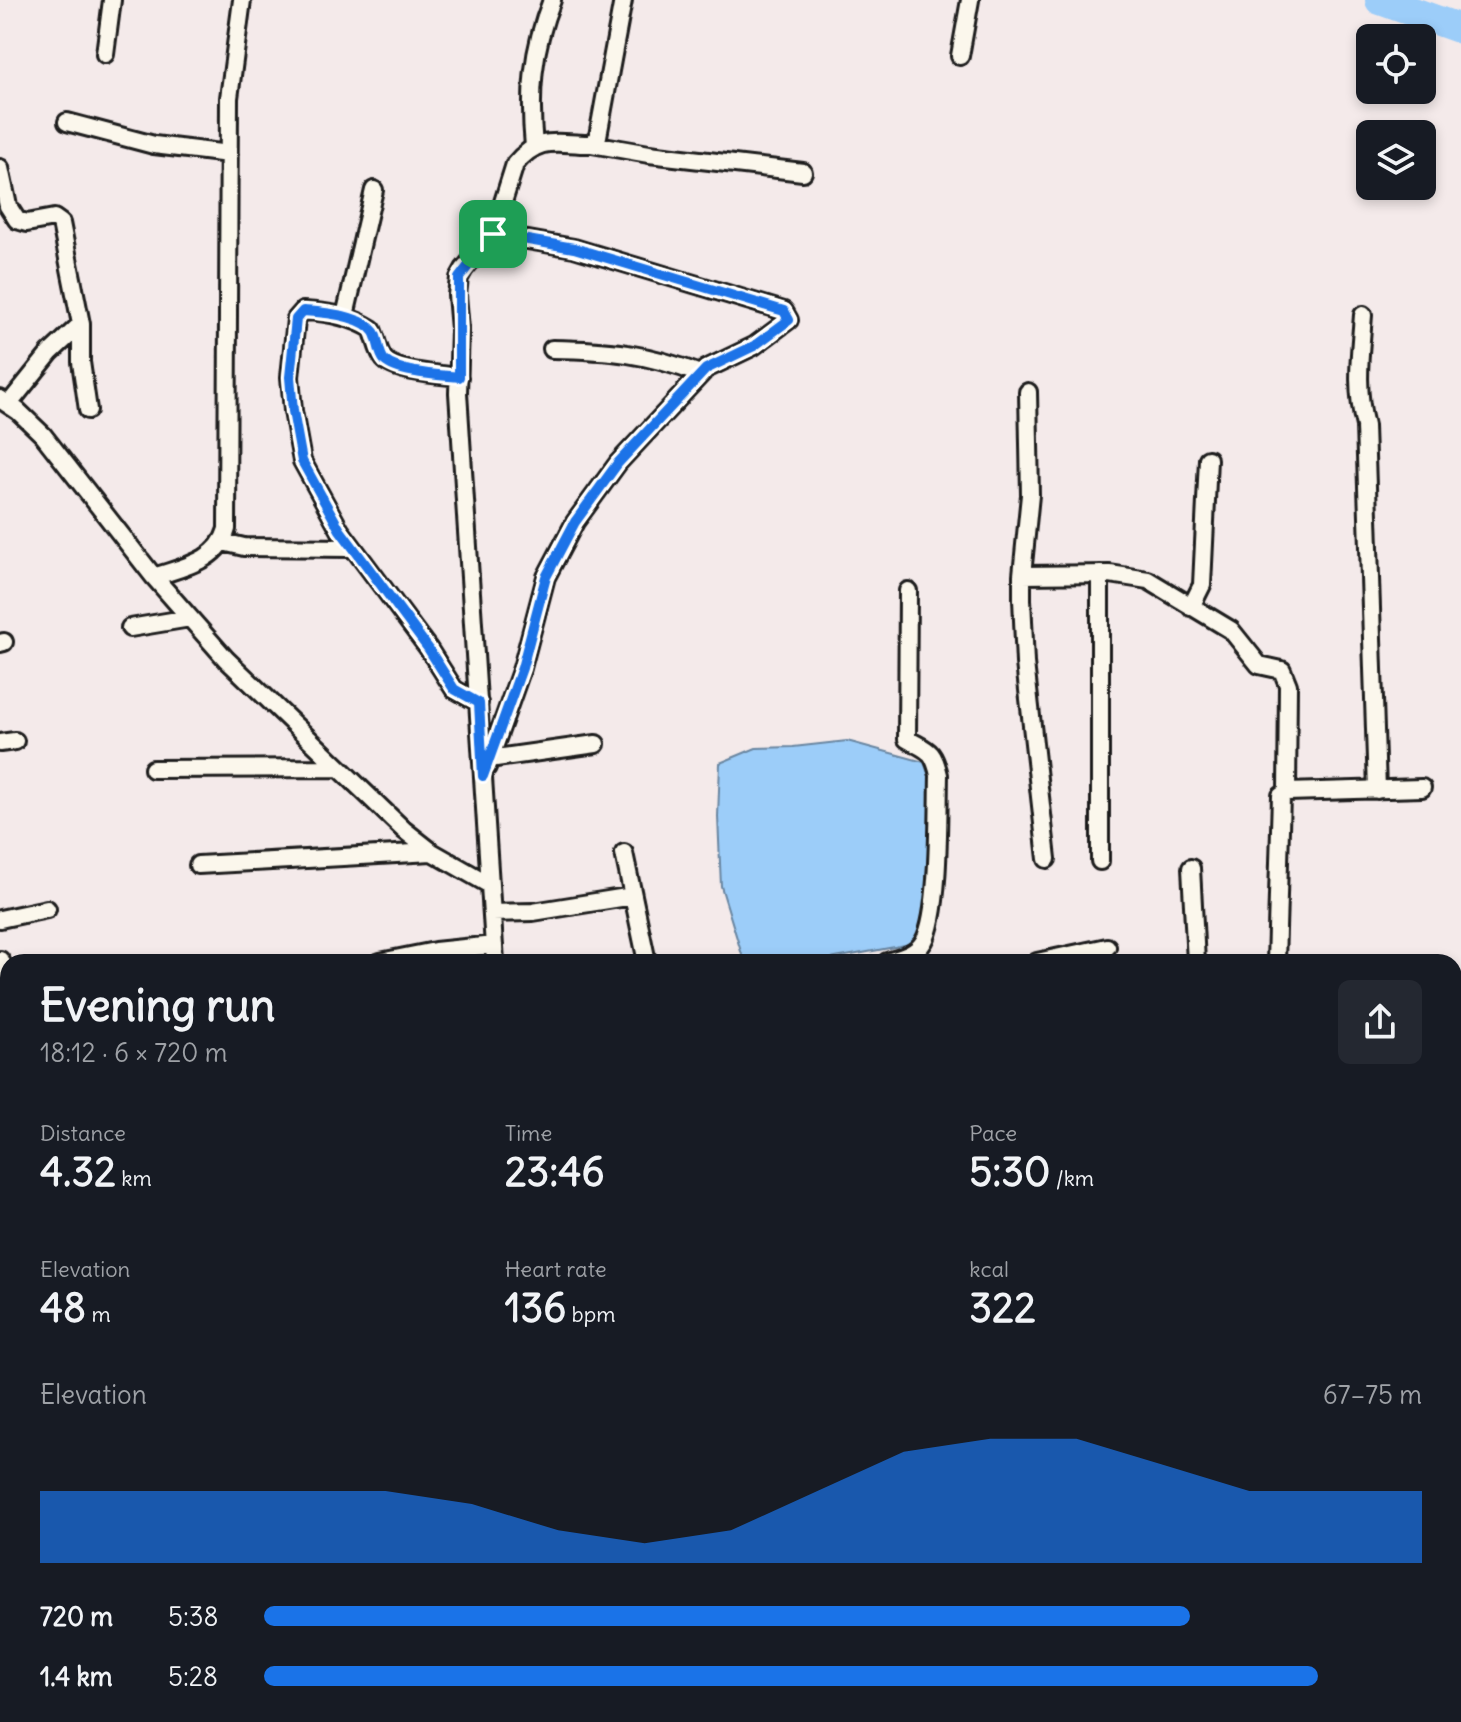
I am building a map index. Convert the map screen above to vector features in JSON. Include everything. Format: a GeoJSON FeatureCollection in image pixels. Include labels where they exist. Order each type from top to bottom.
{"type":"FeatureCollection","features":[{"type":"Feature","properties":{"kind":"street"},"geometry":{"type":"LineString","coordinates":[[105,54],[112,0]]}},
{"type":"Feature","properties":{"kind":"street"},"geometry":{"type":"LineString","coordinates":[[154,577],[205,559],[223,542],[227,529],[229,98],[242,0]]}},
{"type":"Feature","properties":{"kind":"street"},"geometry":{"type":"LineString","coordinates":[[534,147],[531,81],[542,26],[552,0]]}},
{"type":"Feature","properties":{"kind":"street"},"geometry":{"type":"LineString","coordinates":[[592,144],[598,136],[604,111],[623,0]]}},
{"type":"Feature","properties":{"kind":"street"},"geometry":{"type":"LineString","coordinates":[[960,56],[970,0]]}},
{"type":"Feature","properties":{"kind":"street"},"geometry":{"type":"LineString","coordinates":[[67,122],[154,145],[229,154]]}},
{"type":"Feature","properties":{"kind":"street"},"geometry":{"type":"LineString","coordinates":[[420,954],[435,951],[495,953],[459,377],[459,278],[493,234],[515,164],[546,141],[592,144],[649,154],[803,172]]}},
{"type":"Feature","properties":{"kind":"street"},"geometry":{"type":"LineString","coordinates":[[0,168],[8,206],[17,220],[27,223],[54,218],[61,223],[81,324],[81,362],[88,410]]}},
{"type":"Feature","properties":{"kind":"street"},"geometry":{"type":"LineString","coordinates":[[345,316],[374,190]]}},
{"type":"Feature","properties":{"kind":"street"},"geometry":{"type":"LineString","coordinates":[[483,776],[522,668],[546,577],[575,522],[618,463],[700,374],[716,363],[754,346],[789,320],[784,311],[574,248],[493,234]]}},
{"type":"Feature","properties":{"kind":"street"},"geometry":{"type":"LineString","coordinates":[[459,377],[414,371],[384,360],[372,329],[345,316],[303,311],[298,314],[290,377],[302,461],[340,530],[428,648],[454,689],[479,703]]}},
{"type":"Feature","properties":{"kind":"street"},"geometry":{"type":"LineString","coordinates":[[1363,315],[1357,382],[1365,426],[1377,790]]}},
{"type":"Feature","properties":{"kind":"street"},"geometry":{"type":"LineString","coordinates":[[81,324],[5,401],[43,435],[154,577],[226,659],[404,830],[432,852],[490,885]]}},
{"type":"Feature","properties":{"kind":"street"},"geometry":{"type":"LineString","coordinates":[[552,349],[643,355],[700,374]]}},
{"type":"Feature","properties":{"kind":"street"},"geometry":{"type":"LineString","coordinates":[[1028,392],[1030,508],[1022,575],[1025,663],[1047,859]]}},
{"type":"Feature","properties":{"kind":"street"},"geometry":{"type":"LineString","coordinates":[[1191,607],[1202,585],[1208,459]]}},
{"type":"Feature","properties":{"kind":"street"},"geometry":{"type":"LineString","coordinates":[[223,542],[244,547],[353,548]]}},
{"type":"Feature","properties":{"kind":"street"},"geometry":{"type":"LineString","coordinates":[[1022,575],[1100,574],[1148,580],[1231,630],[1259,665],[1282,670],[1286,677],[1287,792]]}},
{"type":"Feature","properties":{"kind":"street"},"geometry":{"type":"LineString","coordinates":[[1100,574],[1100,861]]}},
{"type":"Feature","properties":{"kind":"street"},"geometry":{"type":"LineString","coordinates":[[908,591],[909,692],[905,731],[907,739],[929,751],[935,758],[939,775],[934,906],[924,941],[911,954]]}},
{"type":"Feature","properties":{"kind":"street"},"geometry":{"type":"LineString","coordinates":[[130,628],[190,618]]}},
{"type":"Feature","properties":{"kind":"street"},"geometry":{"type":"LineString","coordinates":[[489,759],[596,744]]}},
{"type":"Feature","properties":{"kind":"street"},"geometry":{"type":"LineString","coordinates":[[153,769],[338,768]]}},
{"type":"Feature","properties":{"kind":"street"},"geometry":{"type":"LineString","coordinates":[[1276,954],[1281,796],[1287,792],[1422,788]]}},
{"type":"Feature","properties":{"kind":"street"},"geometry":{"type":"LineString","coordinates":[[198,865],[432,852]]}},
{"type":"Feature","properties":{"kind":"street"},"geometry":{"type":"LineString","coordinates":[[624,853],[645,954]]}},
{"type":"Feature","properties":{"kind":"street"},"geometry":{"type":"LineString","coordinates":[[1191,868],[1196,954]]}},
{"type":"Feature","properties":{"kind":"street"},"geometry":{"type":"LineString","coordinates":[[492,913],[533,912],[633,896]]}},
{"type":"Feature","properties":{"kind":"street"},"geometry":{"type":"LineString","coordinates":[[0,919],[47,909]]}},
{"type":"Feature","properties":{"kind":"street"},"geometry":{"type":"LineString","coordinates":[[1074,954],[1107,947]]}},
{"type":"Feature","properties":{"kind":"water"},"geometry":{"type":"Polygon","coordinates":[[[847,741],[924,762],[932,785],[933,808],[926,874],[928,916],[916,943],[857,954],[742,954],[721,886],[718,817],[720,763],[756,748],[847,741]]]}},
{"type":"Feature","properties":{"kind":"waterway"},"geometry":{"type":"LineString","coordinates":[[1380,0],[1461,29]]}},
{"type":"Feature","properties":{"kind":"route"},"geometry":{"type":"LineString","coordinates":[[493,234],[574,248],[784,311],[789,320],[754,346],[706,369],[618,463],[575,522],[546,577],[522,668],[483,776],[479,703],[454,689],[428,648],[340,530],[302,461],[290,377],[296,319],[303,311],[345,316],[372,329],[384,360],[390,363],[414,371],[459,377],[459,278],[493,234]]}}]}
